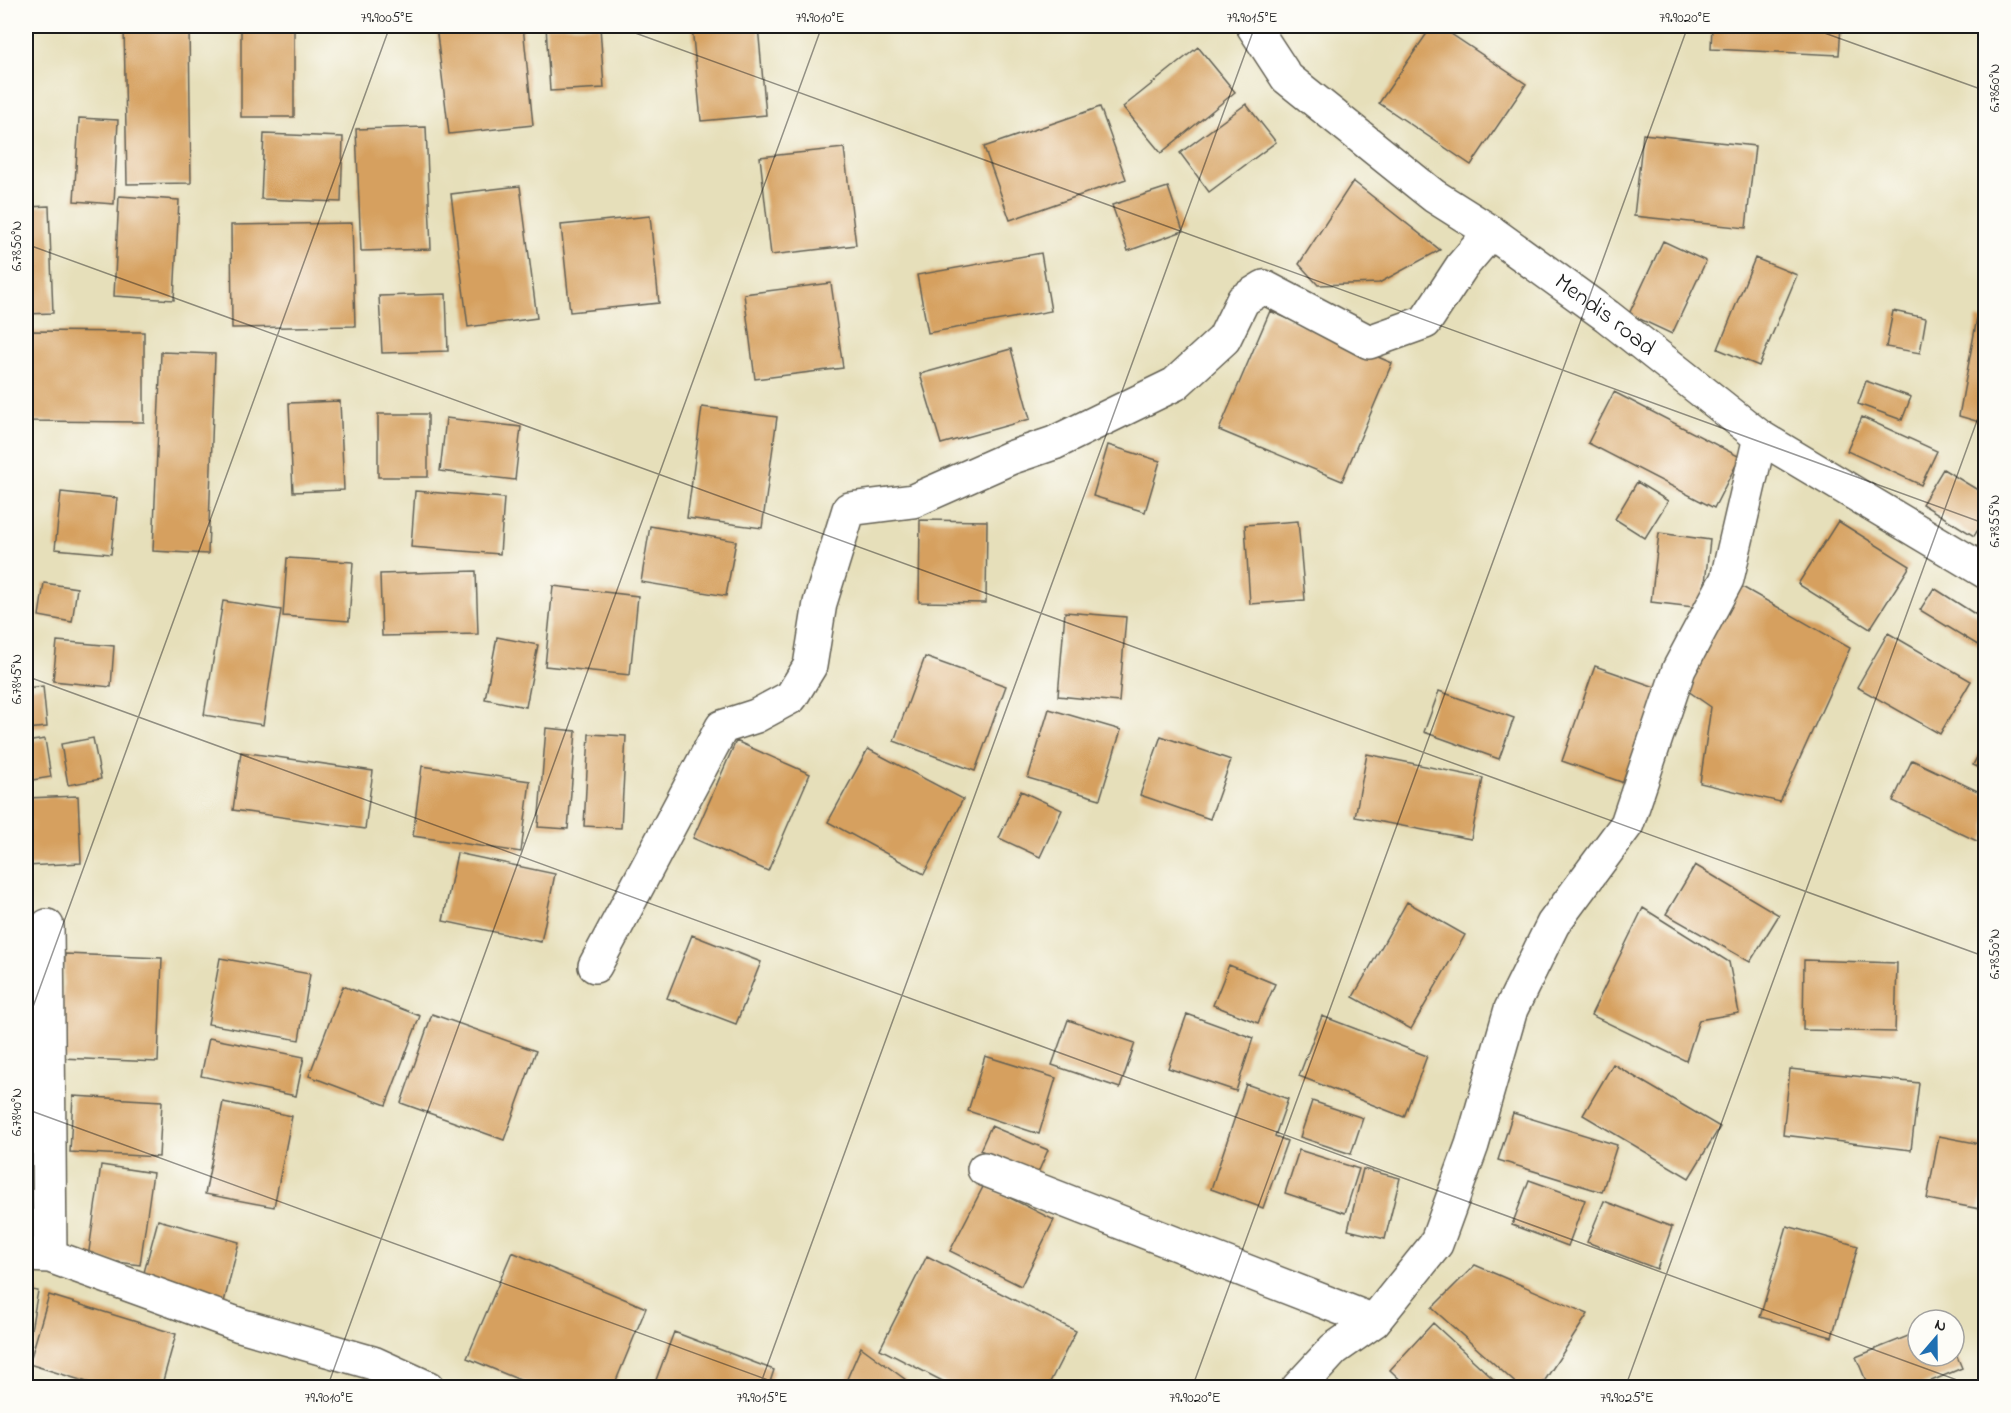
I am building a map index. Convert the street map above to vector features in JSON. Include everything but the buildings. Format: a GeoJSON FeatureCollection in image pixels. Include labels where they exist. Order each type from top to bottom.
{"type":"FeatureCollection","features":[{"type":"Feature","properties":{"kind":"street","name":"Mendis road"},"geometry":{"type":"LineString","coordinates":[[1253,26],[1287,78],[1434,196],[1491,232],[1607,316],[1760,437],[1986,572]]}},
{"type":"Feature","properties":{"kind":"street"},"geometry":{"type":"LineString","coordinates":[[595,966],[722,726],[756,716],[792,697],[810,666],[820,603],[849,509],[913,501],[1010,458],[1054,443],[1175,384],[1224,339],[1243,300],[1263,287],[1369,342],[1425,322],[1462,266],[1491,232]]}},
{"type":"Feature","properties":{"kind":"street"},"geometry":{"type":"LineString","coordinates":[[1298,1388],[1334,1349],[1374,1322],[1436,1244],[1472,1145],[1511,1010],[1553,924],[1627,824],[1679,669],[1727,579],[1760,437]]}},
{"type":"Feature","properties":{"kind":"street"},"geometry":{"type":"LineString","coordinates":[[47,926],[38,1256],[240,1325],[373,1363],[428,1388]]}},
{"type":"Feature","properties":{"kind":"street"},"geometry":{"type":"LineString","coordinates":[[984,1169],[1374,1322]]}}]}
